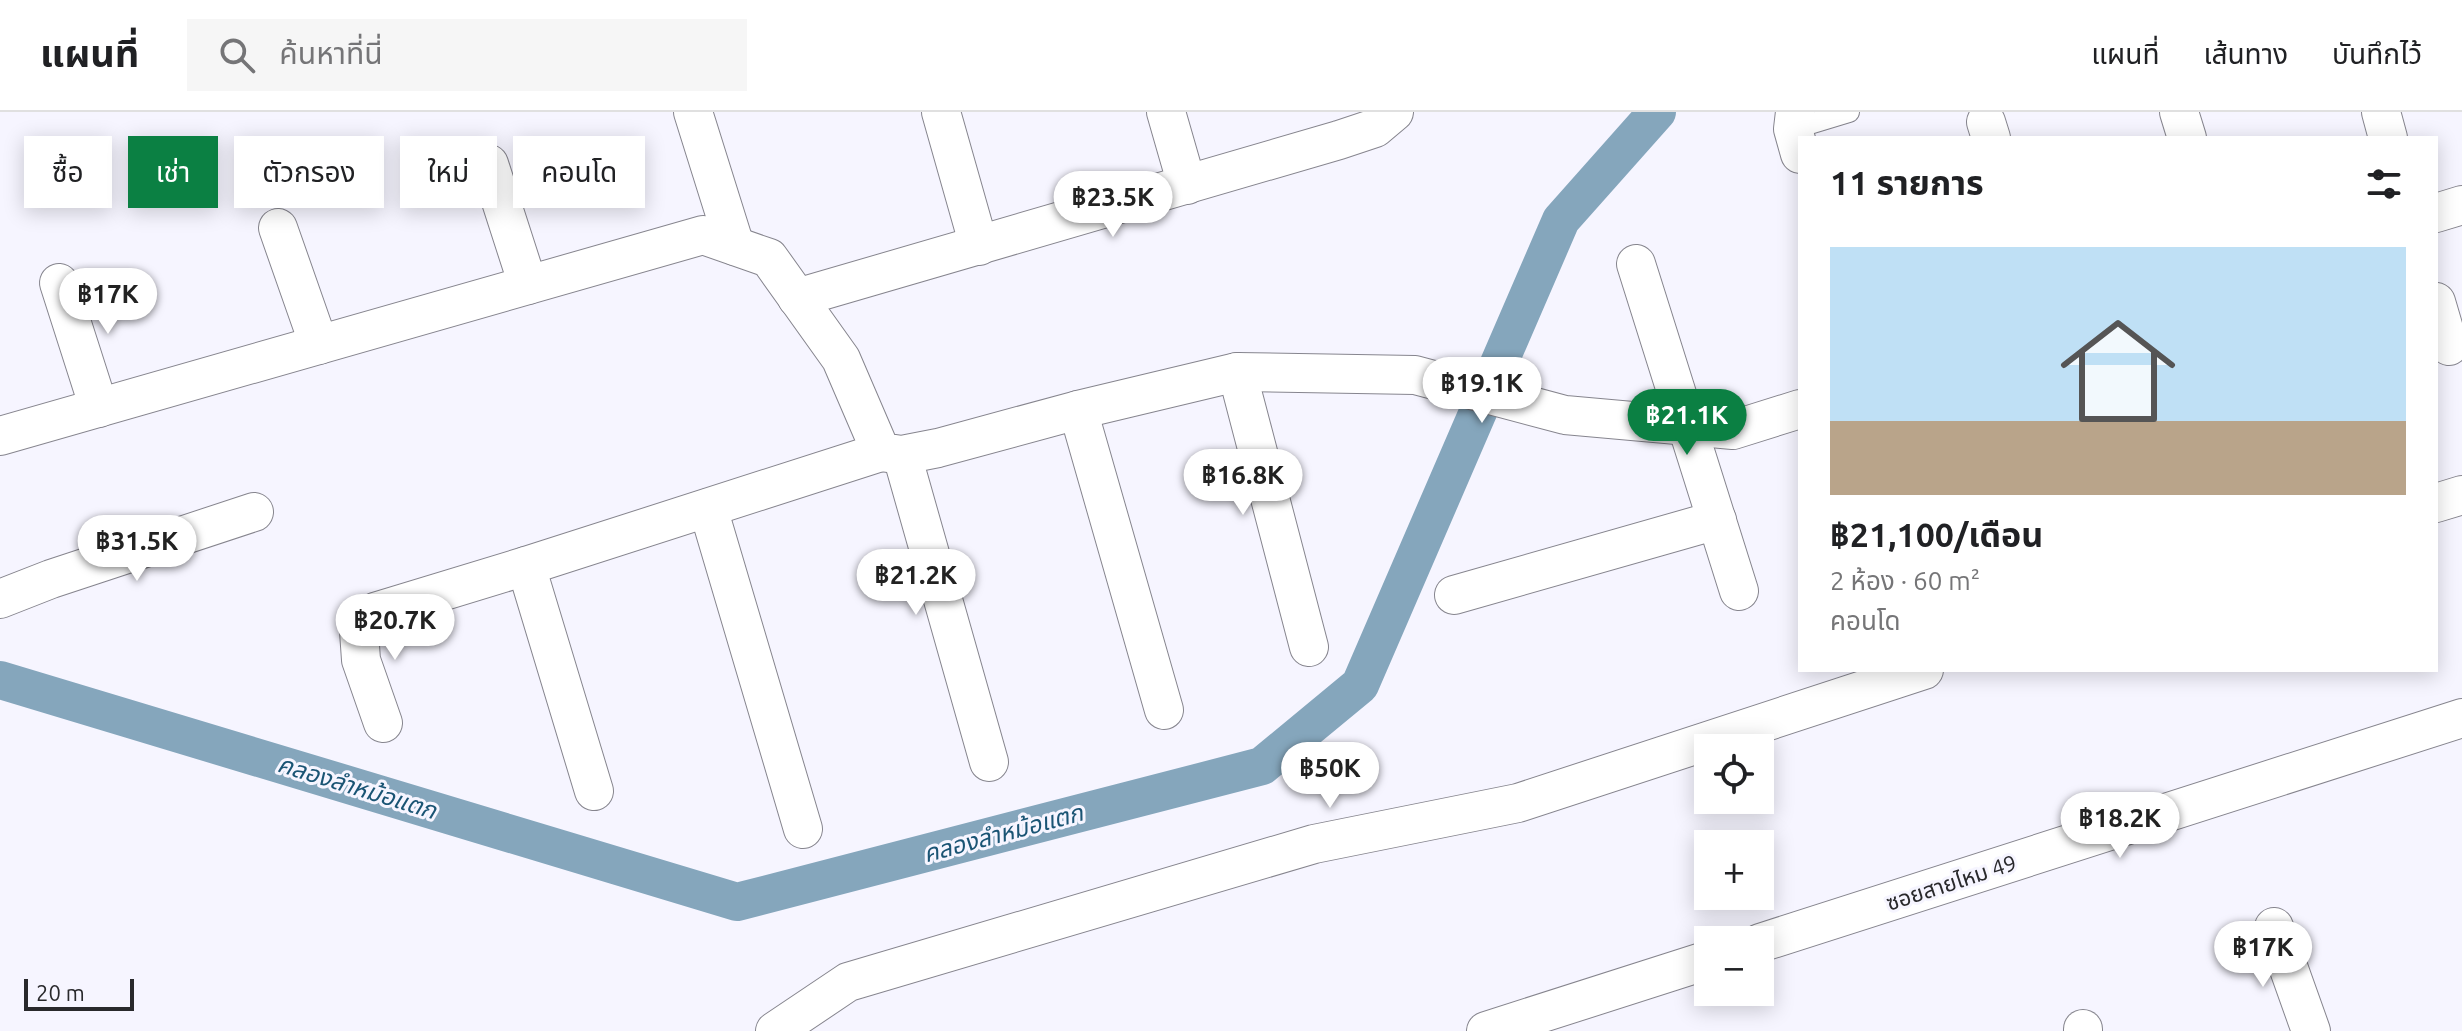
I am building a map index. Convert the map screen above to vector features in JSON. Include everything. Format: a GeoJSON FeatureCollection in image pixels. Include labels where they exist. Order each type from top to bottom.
{"type":"FeatureCollection","features":[{"type":"Feature","properties":{"kind":"street"},"geometry":{"type":"LineString","coordinates":[[693,112],[735,246]]}},
{"type":"Feature","properties":{"kind":"street"},"geometry":{"type":"LineString","coordinates":[[941,112],[979,246]]}},
{"type":"Feature","properties":{"kind":"street"},"geometry":{"type":"LineString","coordinates":[[1166,112],[1187,185]]}},
{"type":"Feature","properties":{"kind":"street"},"geometry":{"type":"LineString","coordinates":[[797,298],[1375,128],[1394,112]]}},
{"type":"Feature","properties":{"kind":"street"},"geometry":{"type":"LineString","coordinates":[[2179,112],[2186,136]]}},
{"type":"Feature","properties":{"kind":"street"},"geometry":{"type":"LineString","coordinates":[[2381,112],[2387,136]]}},
{"type":"Feature","properties":{"kind":"street"},"geometry":{"type":"LineString","coordinates":[[497,189],[528,285]]}},
{"type":"Feature","properties":{"kind":"street"},"geometry":{"type":"LineString","coordinates":[[2438,212],[2462,205]]}},
{"type":"Feature","properties":{"kind":"street"},"geometry":{"type":"LineString","coordinates":[[278,228],[319,345]]}},
{"type":"Feature","properties":{"kind":"street"},"geometry":{"type":"LineString","coordinates":[[0,436],[703,235],[769,258],[841,359],[891,453],[989,762]]}},
{"type":"Feature","properties":{"kind":"street"},"geometry":{"type":"LineString","coordinates":[[1636,264],[1739,591]]}},
{"type":"Feature","properties":{"kind":"street"},"geometry":{"type":"LineString","coordinates":[[59,283],[99,408]]}},
{"type":"Feature","properties":{"kind":"street"},"geometry":{"type":"LineString","coordinates":[[2438,309],[2449,346]]}},
{"type":"Feature","properties":{"kind":"street"},"geometry":{"type":"LineString","coordinates":[[383,723],[361,660],[359,631],[375,612],[891,453],[938,448],[1237,372],[1415,375],[1565,415],[1733,430],[1798,410]]}},
{"type":"Feature","properties":{"kind":"street"},"geometry":{"type":"LineString","coordinates":[[1237,372],[1309,647]]}},
{"type":"Feature","properties":{"kind":"street"},"geometry":{"type":"LineString","coordinates":[[1078,410],[1164,710]]}},
{"type":"Feature","properties":{"kind":"street"},"geometry":{"type":"LineString","coordinates":[[2438,502],[2462,495]]}},
{"type":"Feature","properties":{"kind":"street"},"geometry":{"type":"LineString","coordinates":[[708,508],[803,829]]}},
{"type":"Feature","properties":{"kind":"street"},"geometry":{"type":"LineString","coordinates":[[0,599],[254,512]]}},
{"type":"Feature","properties":{"kind":"street"},"geometry":{"type":"LineString","coordinates":[[1454,595],[1717,520]]}},
{"type":"Feature","properties":{"kind":"street"},"geometry":{"type":"LineString","coordinates":[[526,566],[594,791]]}},
{"type":"Feature","properties":{"kind":"street"},"geometry":{"type":"LineString","coordinates":[[775,1031],[848,982],[1314,844],[1518,803],[1918,672]]}},
{"type":"Feature","properties":{"kind":"street","name":"ซอยสายไหม 49"},"geometry":{"type":"LineString","coordinates":[[1774,939],[2462,718]]}},
{"type":"Feature","properties":{"kind":"street"},"geometry":{"type":"LineString","coordinates":[[2274,927],[2311,1031]]}},
{"type":"Feature","properties":{"kind":"street"},"geometry":{"type":"LineString","coordinates":[[1486,1031],[1694,964]]}},
{"type":"Feature","properties":{"kind":"lane"},"geometry":{"type":"LineString","coordinates":[[1796,132],[1849,112]]}},
{"type":"Feature","properties":{"kind":"waterway","name":"คลองลำหม้อแตก"},"geometry":{"type":"LineString","coordinates":[[0,680],[737,902],[1262,766],[1360,685],[1561,220],[1657,112]]}}]}
